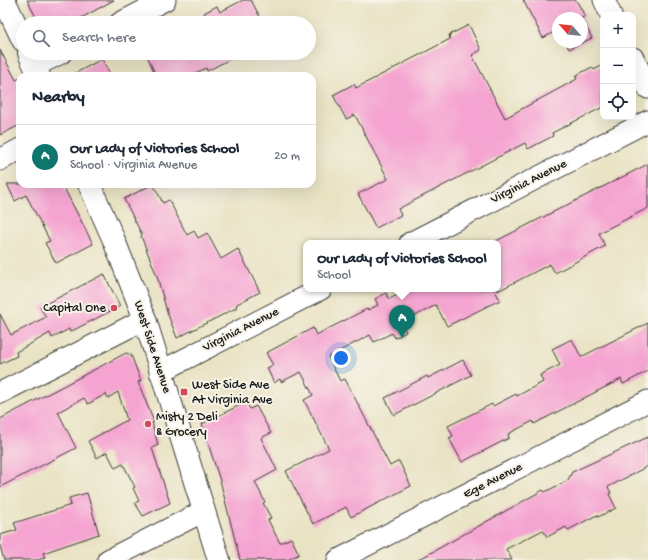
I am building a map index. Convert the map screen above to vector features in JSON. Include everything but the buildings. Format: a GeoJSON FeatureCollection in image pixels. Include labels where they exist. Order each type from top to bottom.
{"type":"FeatureCollection","features":[{"type":"Feature","properties":{"kind":"main road"},"geometry":{"type":"LineString","coordinates":[[4,0],[16,25]]}},
{"type":"Feature","properties":{"kind":"main road","name":"West Side Avenue"},"geometry":{"type":"LineString","coordinates":[[91,188],[113,238],[145,318],[160,372],[219,560]]}},
{"type":"Feature","properties":{"kind":"street"},"geometry":{"type":"LineString","coordinates":[[134,16],[165,0]]}},
{"type":"Feature","properties":{"kind":"street"},"geometry":{"type":"LineString","coordinates":[[604,0],[610,12]]}},
{"type":"Feature","properties":{"kind":"street"},"geometry":{"type":"LineString","coordinates":[[34,65],[45,60]]}},
{"type":"Feature","properties":{"kind":"street"},"geometry":{"type":"LineString","coordinates":[[636,64],[648,88]]}},
{"type":"Feature","properties":{"kind":"street","name":"Virginia Avenue"},"geometry":{"type":"LineString","coordinates":[[416,240],[648,121]]}},
{"type":"Feature","properties":{"kind":"street"},"geometry":{"type":"LineString","coordinates":[[0,160],[16,151]]}},
{"type":"Feature","properties":{"kind":"street","name":"Virginia Avenue"},"geometry":{"type":"LineString","coordinates":[[160,372],[315,292]]}},
{"type":"Feature","properties":{"kind":"street"},"geometry":{"type":"LineString","coordinates":[[0,393],[145,318]]}},
{"type":"Feature","properties":{"kind":"street","name":"Ege Avenue"},"geometry":{"type":"LineString","coordinates":[[338,560],[648,401]]}},
{"type":"Feature","properties":{"kind":"street"},"geometry":{"type":"LineString","coordinates":[[108,560],[204,511]]}},
{"type":"Feature","properties":{"kind":"place","name":"Capital One"},"geometry":{"type":"Point","coordinates":[114,308]}},
{"type":"Feature","properties":{"kind":"place","name":"Our Lady of Victories School"},"geometry":{"type":"Point","coordinates":[402,338]}},
{"type":"Feature","properties":{"kind":"place","name":"West Side Ave At Virginia Ave"},"geometry":{"type":"Point","coordinates":[184,392]}},
{"type":"Feature","properties":{"kind":"place","name":"Misty 2 Deli & Grocery"},"geometry":{"type":"Point","coordinates":[148,424]}}]}
